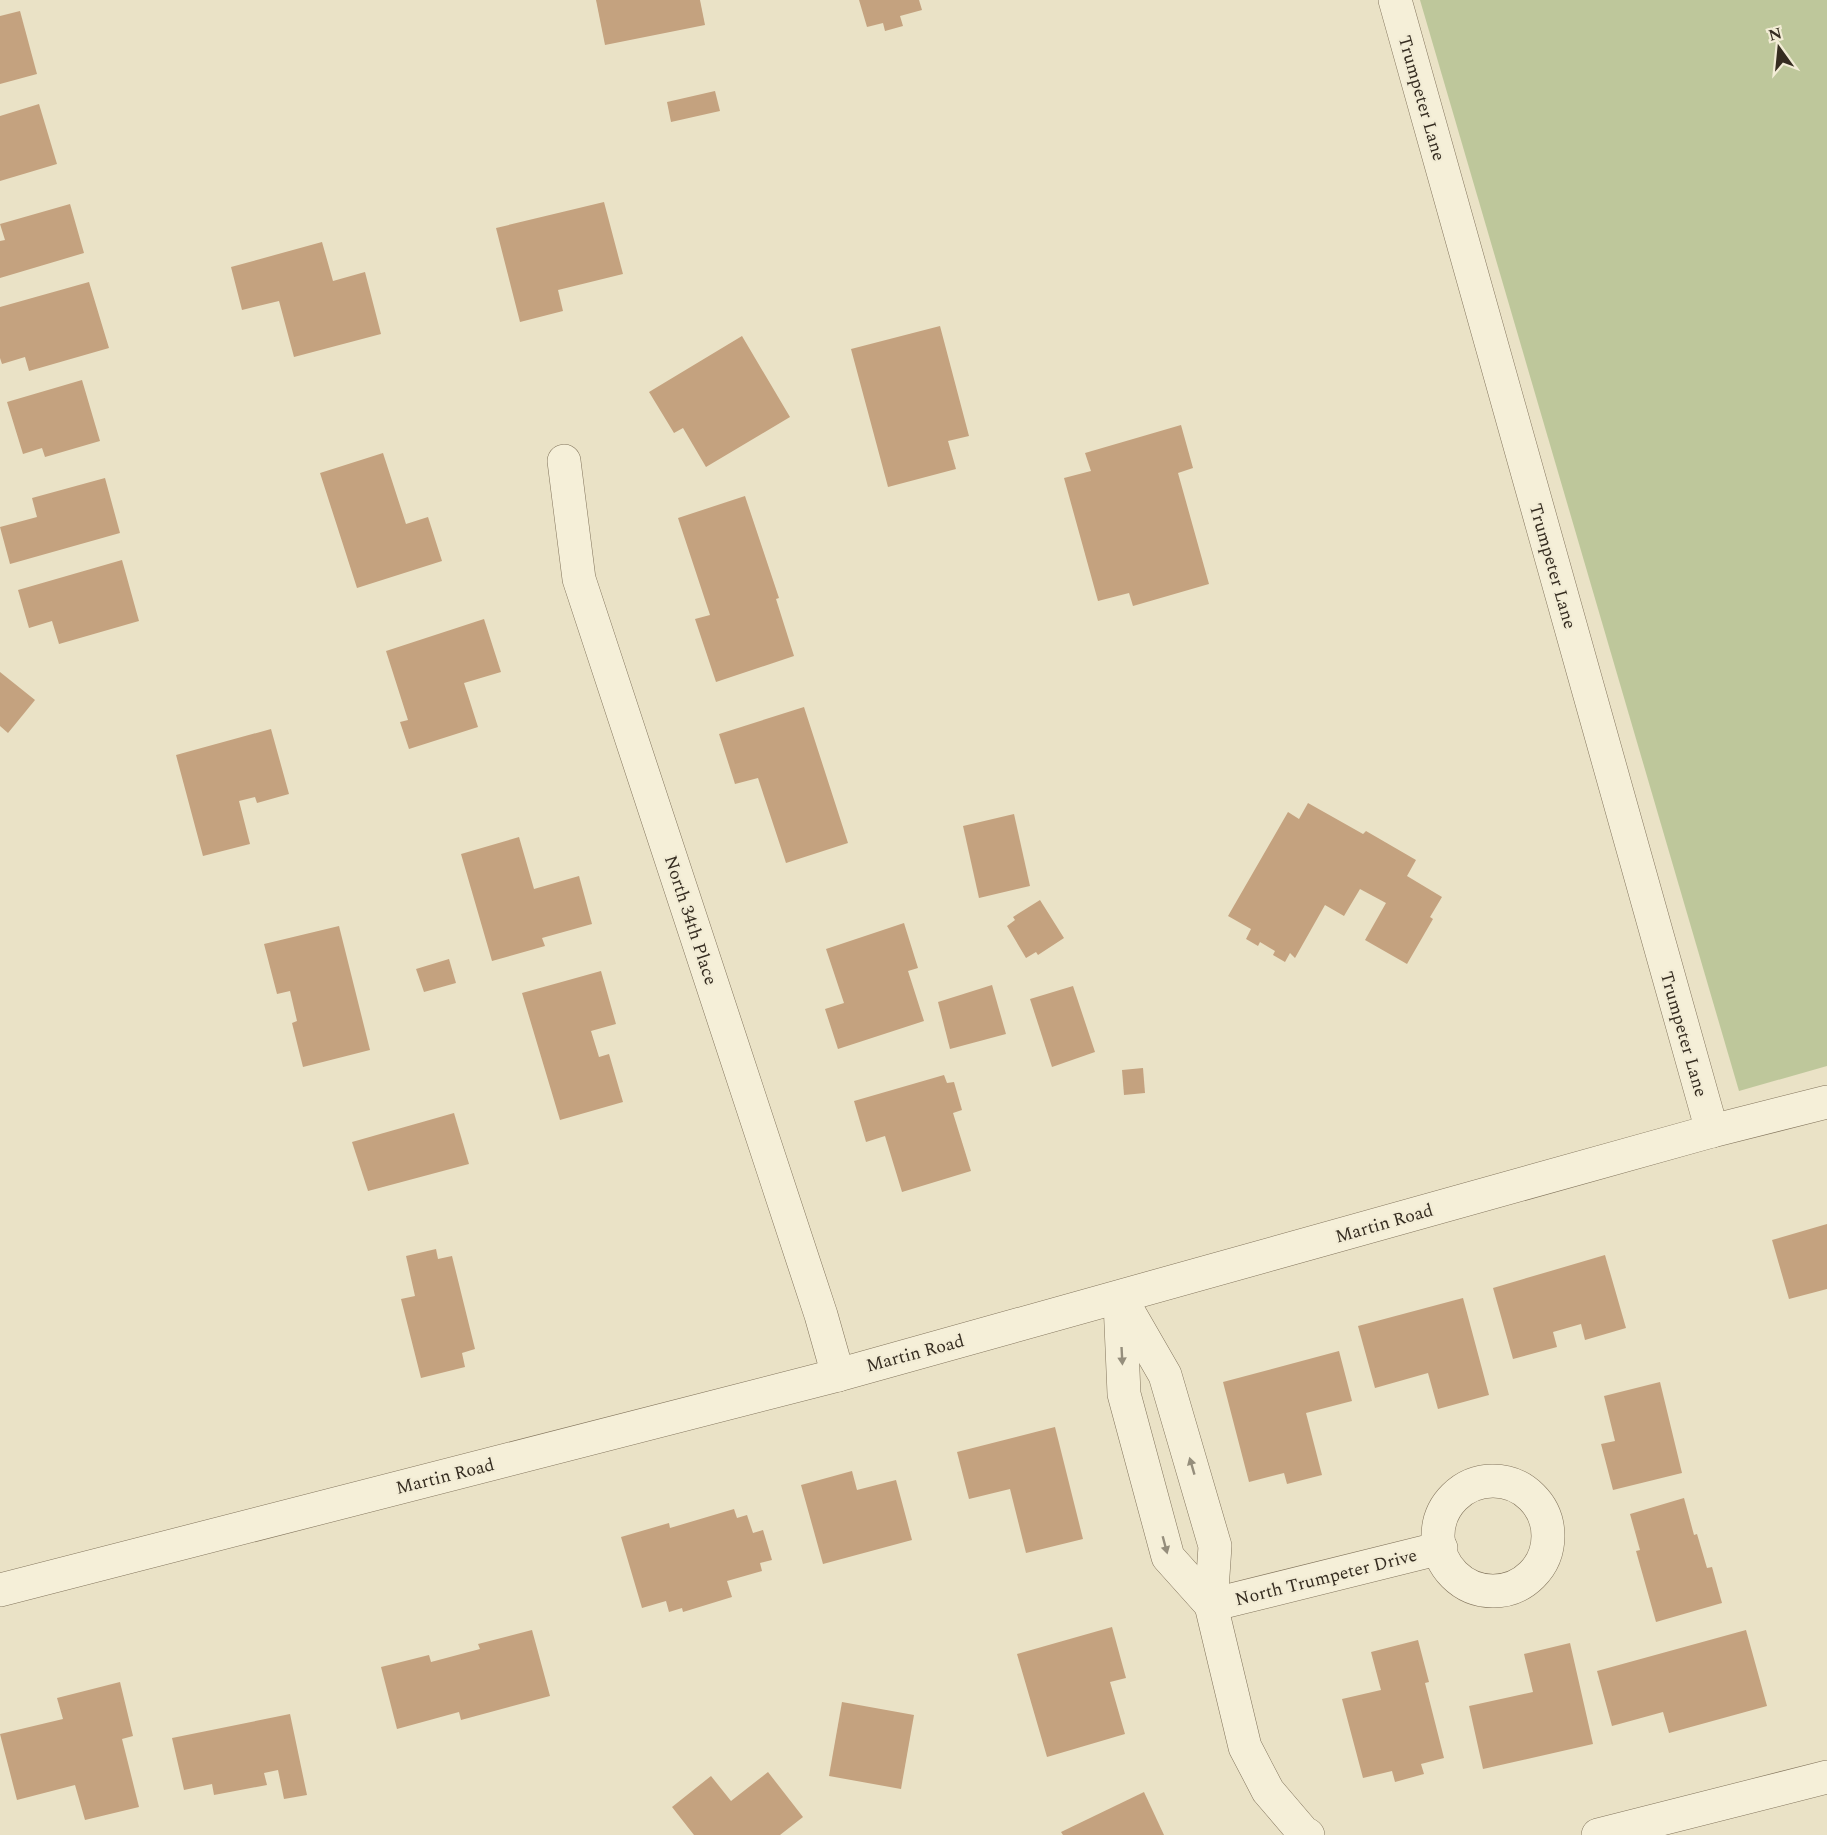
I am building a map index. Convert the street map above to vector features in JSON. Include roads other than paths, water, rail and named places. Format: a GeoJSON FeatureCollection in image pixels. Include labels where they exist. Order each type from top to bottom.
{"type":"FeatureCollection","features":[{"type":"Feature","properties":{"kind":"street","name":"Trumpeter Lane"},"geometry":{"type":"LineString","coordinates":[[1395,0],[1712,1131]]}},
{"type":"Feature","properties":{"kind":"street","name":"North 34th Place"},"geometry":{"type":"LineString","coordinates":[[564,462],[579,579],[813,1292],[838,1375]]}},
{"type":"Feature","properties":{"kind":"street","name":"Martin Road"},"geometry":{"type":"LineString","coordinates":[[0,1590],[838,1375],[1712,1131],[1827,1102]]}},
{"type":"Feature","properties":{"kind":"street","name":"North Trumpeter Drive"},"geometry":{"type":"LineString","coordinates":[[1120,1297],[1124,1394],[1168,1557],[1211,1605]]}},
{"type":"Feature","properties":{"kind":"street","name":"North Trumpeter Drive"},"geometry":{"type":"LineString","coordinates":[[1120,1297],[1165,1375],[1215,1546],[1211,1605],[1245,1747],[1268,1791],[1308,1835]]}},
{"type":"Feature","properties":{"kind":"street","name":"North Trumpeter Drive"},"geometry":{"type":"LineString","coordinates":[[1211,1605],[1441,1548]]}},
{"type":"Feature","properties":{"kind":"street"},"geometry":{"type":"LineString","coordinates":[[1598,1835],[1827,1777]]}}]}
